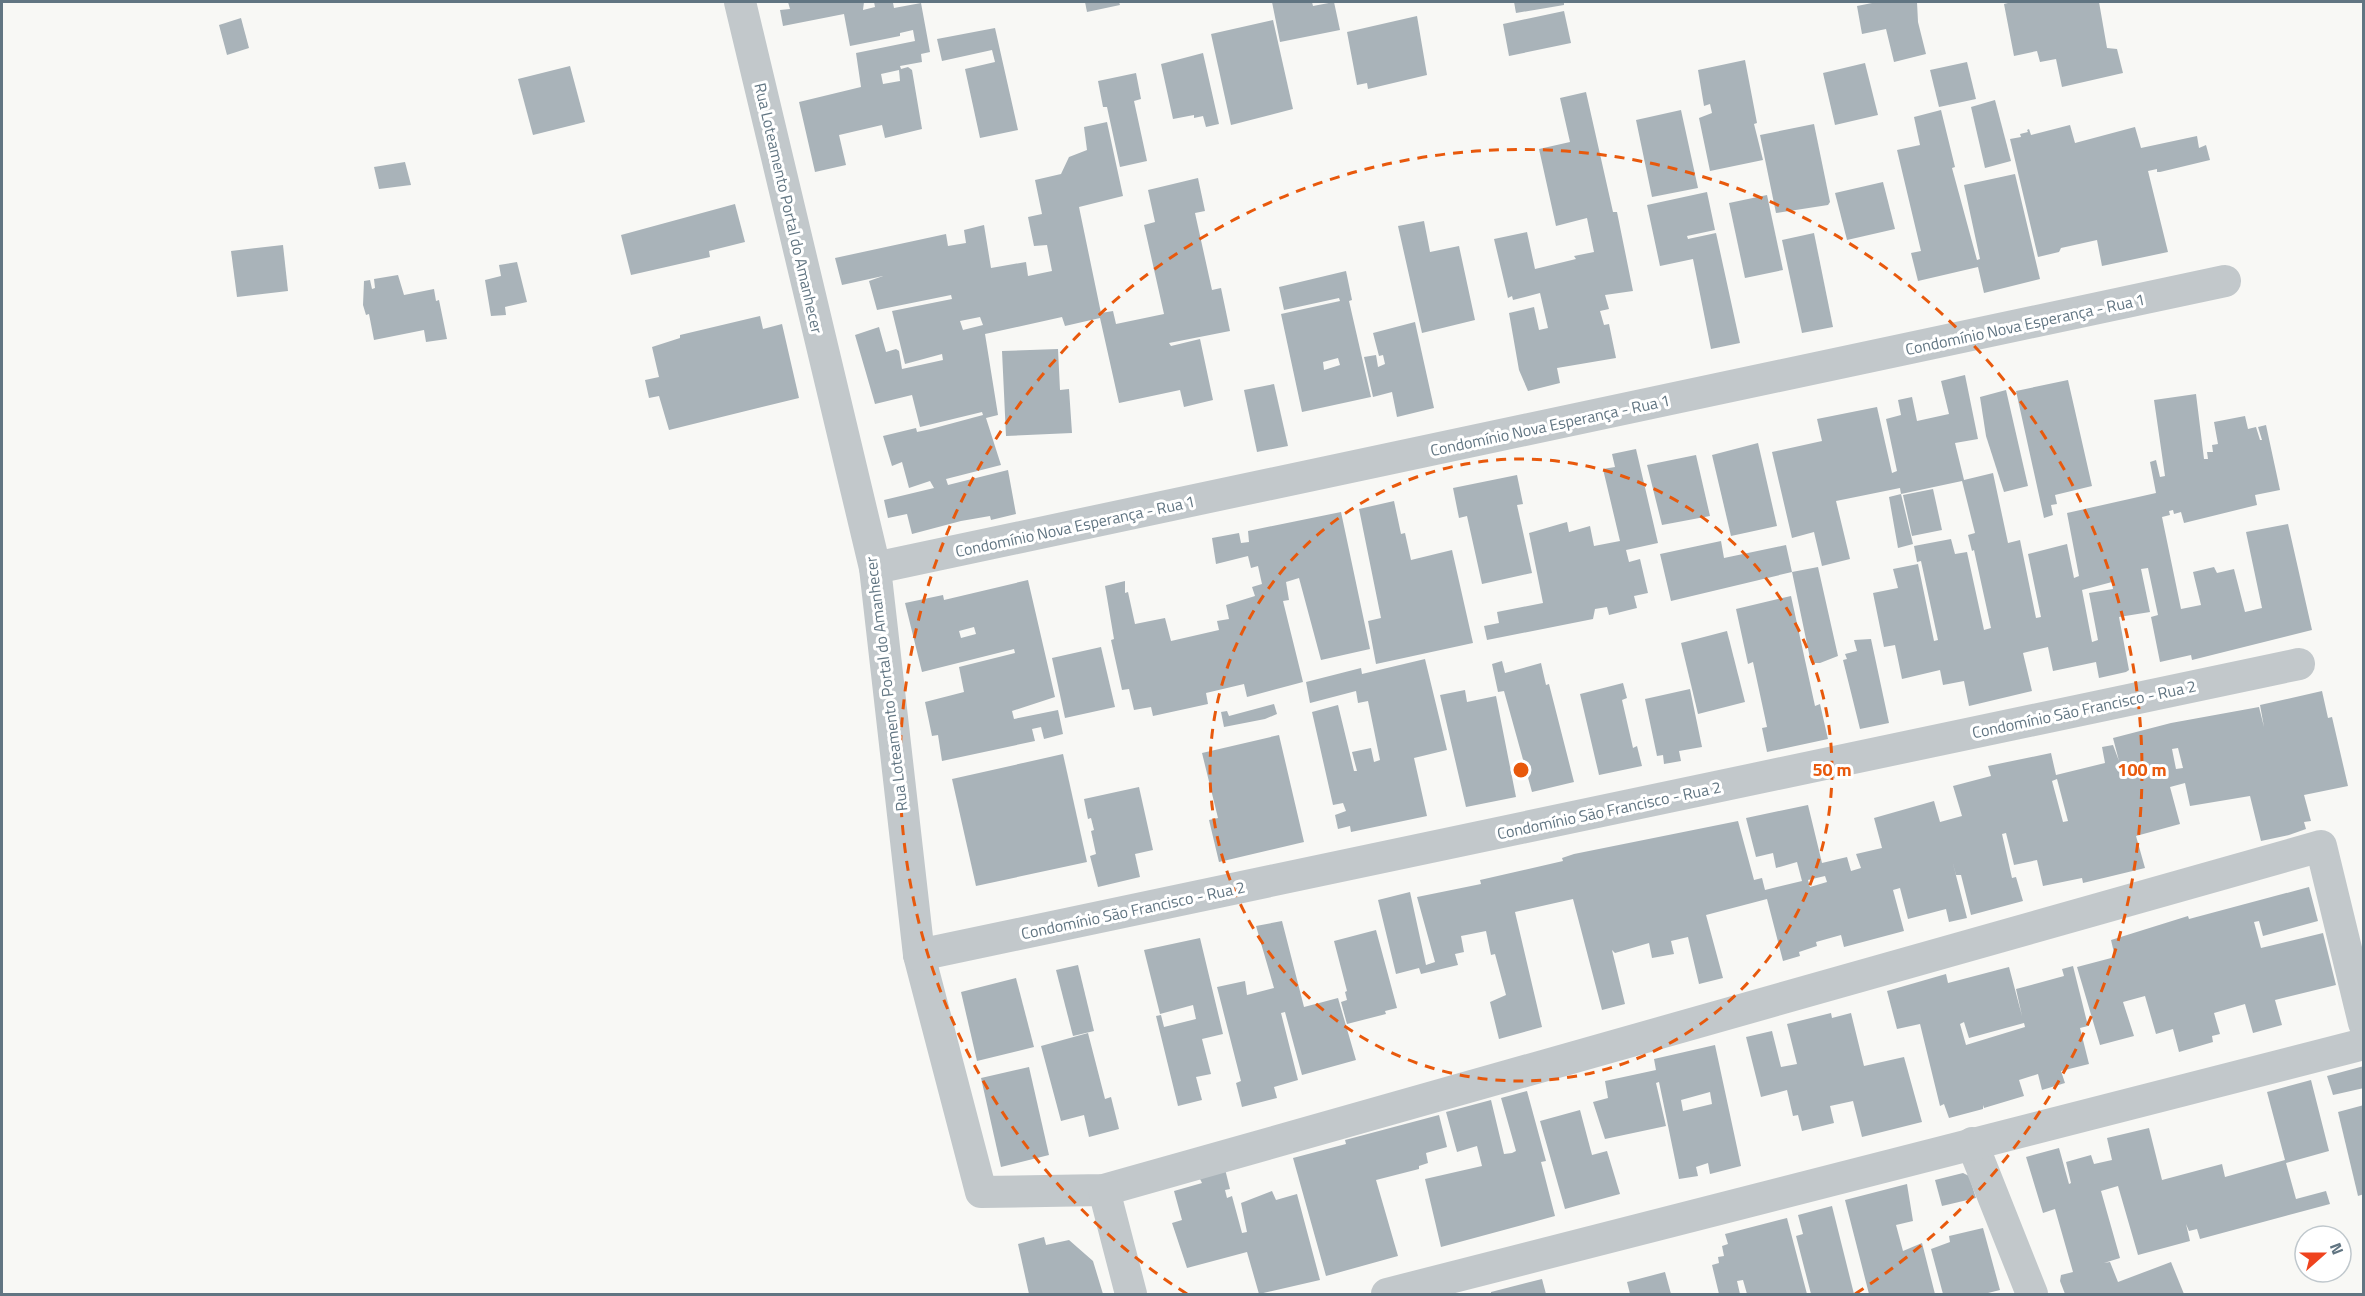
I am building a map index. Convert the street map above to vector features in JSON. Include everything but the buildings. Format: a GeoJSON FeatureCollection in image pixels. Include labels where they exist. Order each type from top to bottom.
{"type":"FeatureCollection","features":[{"type":"Feature","properties":{"kind":"street","name":"Rua Loteamento Portal do Amanhecer"},"geometry":{"type":"LineString","coordinates":[[740,2],[874,568],[919,956],[981,1192],[1104,1190]]}},
{"type":"Feature","properties":{"kind":"street","name":"Condomínio Nova Esperança - Rua 1"},"geometry":{"type":"LineString","coordinates":[[874,568],[2225,281]]}},
{"type":"Feature","properties":{"kind":"street","name":"Condomínio São Francisco - Rua 2"},"geometry":{"type":"LineString","coordinates":[[919,956],[2299,664]]}},
{"type":"Feature","properties":{"kind":"street"},"geometry":{"type":"LineString","coordinates":[[1131,1294],[1104,1190],[2321,846],[2364,1023]]}},
{"type":"Feature","properties":{"kind":"street"},"geometry":{"type":"LineString","coordinates":[[1387,1294],[2364,1044]]}},
{"type":"Feature","properties":{"kind":"street"},"geometry":{"type":"LineString","coordinates":[[1972,1143],[2032,1294]]}}]}
